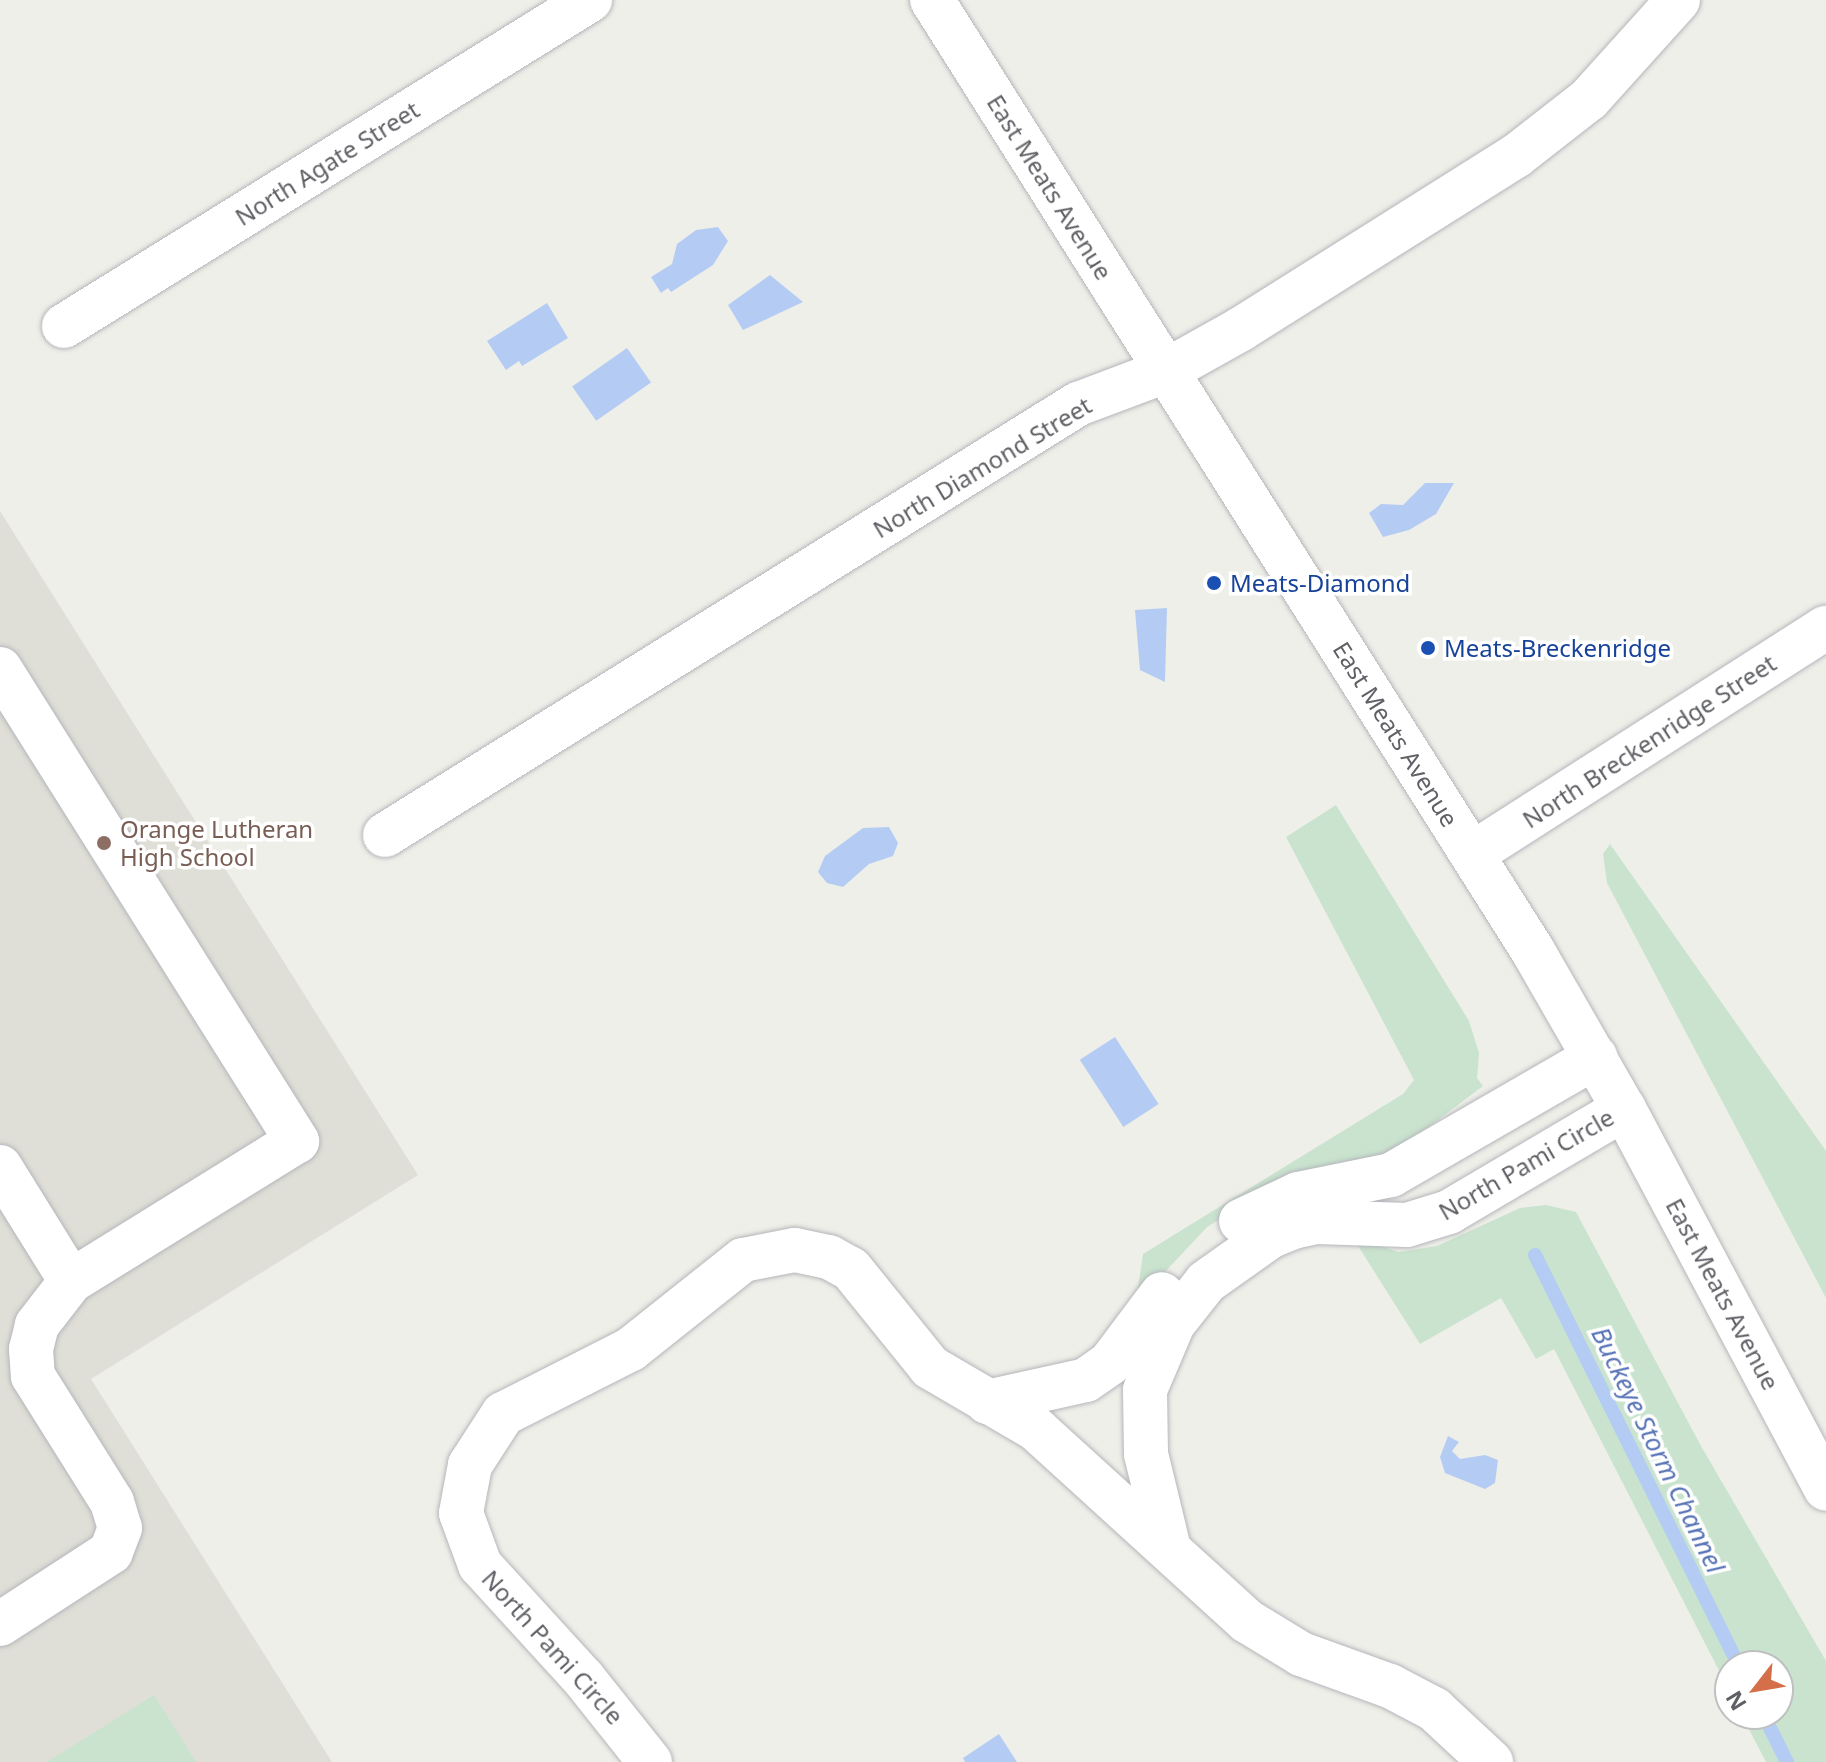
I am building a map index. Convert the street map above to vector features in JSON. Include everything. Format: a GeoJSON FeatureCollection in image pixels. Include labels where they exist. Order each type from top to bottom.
{"type":"FeatureCollection","features":[{"type":"Feature","properties":{"kind":"street","name":"East Meats Avenue"},"geometry":{"type":"LineString","coordinates":[[932,0],[1472,854],[1595,1057],[1826,1489]]}},
{"type":"Feature","properties":{"kind":"street","name":"North Diamond Street"},"geometry":{"type":"LineString","coordinates":[[385,835],[1078,404],[1166,371],[1516,156],[1589,99],[1678,0]]}},
{"type":"Feature","properties":{"kind":"street","name":"North Agate Street"},"geometry":{"type":"LineString","coordinates":[[64,326],[567,6]]}},
{"type":"Feature","properties":{"kind":"street","name":"North Breckenridge Street"},"geometry":{"type":"LineString","coordinates":[[1472,854],[1824,632]]}},
{"type":"Feature","properties":{"kind":"street"},"geometry":{"type":"LineString","coordinates":[[0,669],[297,1141],[71,1281],[37,1325],[31,1349],[33,1376],[112,1502],[120,1528],[111,1552],[0,1624]]}},
{"type":"Feature","properties":{"kind":"street"},"geometry":{"type":"LineString","coordinates":[[987,1402],[1069,1387],[1110,1363],[1178,1275],[1235,1224],[1298,1194],[1391,1175],[1595,1057]]}},
{"type":"Feature","properties":{"kind":"street","name":"North Pami Circle"},"geometry":{"type":"LineString","coordinates":[[1169,1549],[1146,1454],[1145,1390],[1173,1324],[1206,1282],[1271,1236],[1293,1227],[1317,1222],[1407,1225],[1449,1212],[1624,1109]]}},
{"type":"Feature","properties":{"kind":"street"},"geometry":{"type":"LineString","coordinates":[[0,1167],[71,1281]]}},
{"type":"Feature","properties":{"kind":"street","name":"North Pami Circle"},"geometry":{"type":"LineString","coordinates":[[650,1762],[584,1679],[495,1584],[472,1550],[461,1513],[463,1490],[491,1426],[503,1414],[631,1349],[721,1273],[767,1252],[829,1257],[851,1269],[930,1367],[1036,1429],[1221,1600],[1271,1638],[1413,1697],[1455,1725],[1491,1762]]}},
{"type":"Feature","properties":{"kind":"shaded area","name":"Orange Lutheran High School"},"geometry":{"type":"Polygon","coordinates":[[[0,511],[418,1175],[91,1379],[332,1762],[0,1762],[0,511]]]}},
{"type":"Feature","properties":{"kind":"green space"},"geometry":{"type":"Polygon","coordinates":[[[1336,805],[1469,1021],[1479,1053],[1477,1078],[1483,1086],[1410,1141],[1374,1159],[1258,1195],[1207,1227],[1148,1290],[1138,1288],[1143,1254],[1403,1094],[1414,1080],[1286,837],[1336,805]]]}},
{"type":"Feature","properties":{"kind":"green space"},"geometry":{"type":"Polygon","coordinates":[[[1610,844],[1826,1151],[1826,1298],[1607,883],[1603,854],[1610,844]]]}},
{"type":"Feature","properties":{"kind":"green space"},"geometry":{"type":"Polygon","coordinates":[[[1546,1205],[1576,1212],[1701,1446],[1826,1661],[1826,1762],[1766,1762],[1749,1730],[1794,1730],[1794,1650],[1714,1650],[1714,1661],[1554,1349],[1536,1359],[1501,1298],[1420,1344],[1353,1238],[1399,1252],[1437,1246],[1520,1208],[1546,1205]]]}},
{"type":"Feature","properties":{"kind":"green space"},"geometry":{"type":"Polygon","coordinates":[[[154,1695],[196,1762],[47,1762],[154,1695]]]}},
{"type":"Feature","properties":{"kind":"water"},"geometry":{"type":"Polygon","coordinates":[[[718,227],[728,241],[713,265],[671,292],[668,288],[661,293],[651,277],[672,264],[677,244],[696,230],[718,227]]]}},
{"type":"Feature","properties":{"kind":"water"},"geometry":{"type":"Polygon","coordinates":[[[770,275],[803,302],[743,330],[728,305],[770,275]]]}},
{"type":"Feature","properties":{"kind":"water"},"geometry":{"type":"Polygon","coordinates":[[[547,303],[568,338],[522,366],[519,361],[506,370],[487,341],[547,303]]]}},
{"type":"Feature","properties":{"kind":"water"},"geometry":{"type":"Polygon","coordinates":[[[627,348],[651,382],[596,421],[572,386],[627,348]]]}},
{"type":"Feature","properties":{"kind":"water"},"geometry":{"type":"Polygon","coordinates":[[[1425,483],[1454,483],[1436,514],[1409,530],[1383,537],[1369,513],[1381,504],[1403,505],[1425,483]]]}},
{"type":"Feature","properties":{"kind":"water"},"geometry":{"type":"Polygon","coordinates":[[[1167,608],[1165,682],[1140,670],[1135,610],[1167,608]]]}},
{"type":"Feature","properties":{"kind":"water"},"geometry":{"type":"Polygon","coordinates":[[[889,827],[898,843],[893,856],[869,864],[843,887],[827,883],[818,872],[825,856],[863,828],[889,827]]]}},
{"type":"Feature","properties":{"kind":"water"},"geometry":{"type":"Polygon","coordinates":[[[1115,1037],[1159,1104],[1123,1127],[1080,1060],[1115,1037]]]}},
{"type":"Feature","properties":{"kind":"water"},"geometry":{"type":"Polygon","coordinates":[[[1448,1436],[1459,1442],[1452,1451],[1460,1459],[1485,1455],[1498,1460],[1495,1483],[1485,1489],[1445,1473],[1440,1457],[1448,1436]]]}},
{"type":"Feature","properties":{"kind":"water"},"geometry":{"type":"Polygon","coordinates":[[[999,1734],[1017,1762],[965,1762],[963,1758],[999,1734]]]}},
{"type":"Feature","properties":{"kind":"waterway","name":"Buckeye Storm Channel"},"geometry":{"type":"LineString","coordinates":[[1535,1255],[1731,1650]]}},
{"type":"Feature","properties":{"kind":"waterway","name":"Buckeye Storm Channel"},"geometry":{"type":"LineString","coordinates":[[1771,1730],[1787,1762]]}},
{"type":"Feature","properties":{"kind":"place","name":"Meats-Diamond"},"geometry":{"type":"Point","coordinates":[1214,583]}},
{"type":"Feature","properties":{"kind":"place","name":"Meats-Breckenridge"},"geometry":{"type":"Point","coordinates":[1428,648]}},
{"type":"Feature","properties":{"kind":"place","name":"Orange Lutheran High School"},"geometry":{"type":"Point","coordinates":[104,843]}}]}
